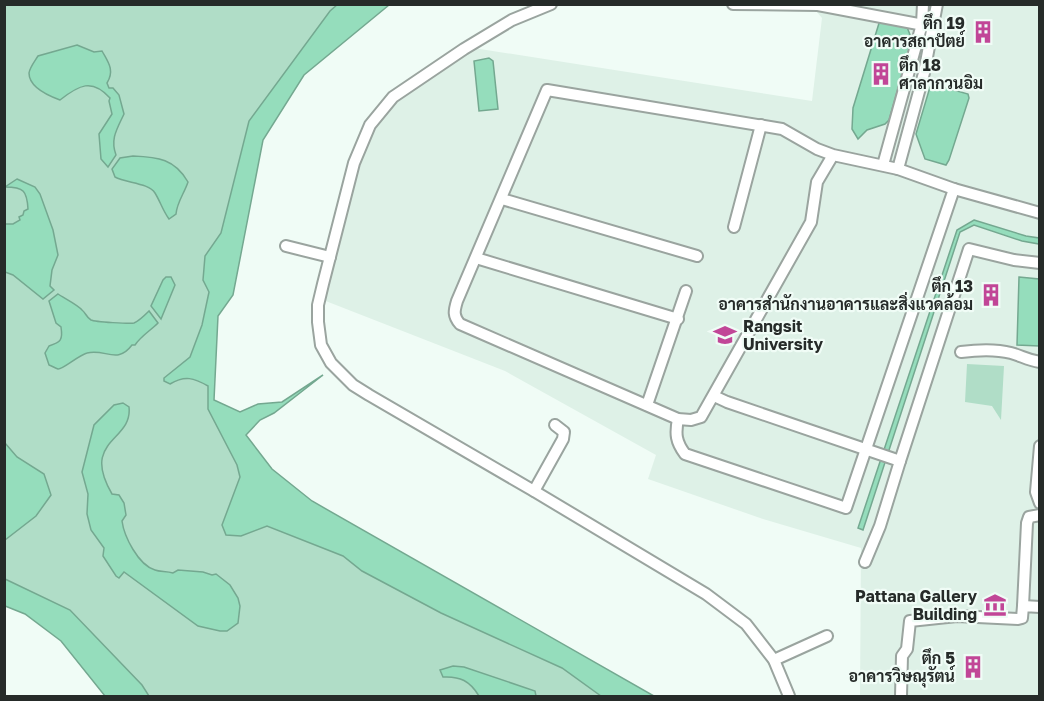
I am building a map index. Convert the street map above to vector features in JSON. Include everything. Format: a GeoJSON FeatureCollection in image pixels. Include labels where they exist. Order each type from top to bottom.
{"type":"FeatureCollection","features":[{"type":"Feature","properties":{"kind":"street"},"geometry":{"type":"LineString","coordinates":[[551,4],[495,29],[399,92],[370,124],[357,154],[318,305],[321,345],[331,363],[353,385],[693,584],[746,624],[774,660],[789,696]]}},
{"type":"Feature","properties":{"kind":"street"},"geometry":{"type":"LineString","coordinates":[[733,4],[818,5],[934,27]]}},
{"type":"Feature","properties":{"kind":"street"},"geometry":{"type":"LineString","coordinates":[[882,165],[922,24],[923,4]]}},
{"type":"Feature","properties":{"kind":"street"},"geometry":{"type":"LineString","coordinates":[[898,169],[924,73],[937,4]]}},
{"type":"Feature","properties":{"kind":"street"},"geometry":{"type":"LineString","coordinates":[[833,155],[817,182],[811,222],[701,417],[691,420],[678,419],[460,324],[455,319],[455,309],[547,90],[782,129],[833,155],[898,169],[954,189],[1040,213]]}},
{"type":"Feature","properties":{"kind":"street"},"geometry":{"type":"LineString","coordinates":[[734,227],[761,125]]}},
{"type":"Feature","properties":{"kind":"street"},"geometry":{"type":"LineString","coordinates":[[678,419],[675,433],[678,444],[685,454],[846,508],[954,189]]}},
{"type":"Feature","properties":{"kind":"street"},"geometry":{"type":"LineString","coordinates":[[502,199],[697,256]]}},
{"type":"Feature","properties":{"kind":"street"},"geometry":{"type":"LineString","coordinates":[[286,246],[330,257]]}},
{"type":"Feature","properties":{"kind":"street"},"geometry":{"type":"LineString","coordinates":[[865,562],[880,526],[897,460],[969,249],[1014,260],[1040,263]]}},
{"type":"Feature","properties":{"kind":"street"},"geometry":{"type":"LineString","coordinates":[[476,258],[678,319]]}},
{"type":"Feature","properties":{"kind":"street"},"geometry":{"type":"LineString","coordinates":[[647,405],[686,291]]}},
{"type":"Feature","properties":{"kind":"street"},"geometry":{"type":"LineString","coordinates":[[961,352],[974,350],[1011,353],[1027,360],[1040,362]]}},
{"type":"Feature","properties":{"kind":"street"},"geometry":{"type":"LineString","coordinates":[[714,396],[897,460]]}},
{"type":"Feature","properties":{"kind":"street"},"geometry":{"type":"LineString","coordinates":[[534,491],[563,439],[564,432],[555,425]]}},
{"type":"Feature","properties":{"kind":"street"},"geometry":{"type":"LineString","coordinates":[[1040,446],[1036,492],[1040,503]]}},
{"type":"Feature","properties":{"kind":"street"},"geometry":{"type":"LineString","coordinates":[[901,696],[902,656],[907,649],[910,621],[957,616],[1022,618],[1027,523],[1029,517],[1040,515]]}},
{"type":"Feature","properties":{"kind":"street"},"geometry":{"type":"LineString","coordinates":[[1023,606],[1040,607]]}},
{"type":"Feature","properties":{"kind":"street"},"geometry":{"type":"LineString","coordinates":[[774,660],[826,636]]}},
{"type":"Feature","properties":{"kind":"shaded area"},"geometry":{"type":"Polygon","coordinates":[[[338,4],[389,5],[304,75],[263,140],[233,295],[218,316],[214,400],[240,412],[258,404],[282,402],[323,375],[274,413],[260,420],[246,435],[272,469],[312,501],[654,696],[601,696],[562,668],[441,613],[362,571],[343,556],[267,526],[241,536],[226,535],[222,525],[240,477],[237,465],[208,409],[208,386],[189,379],[180,379],[170,384],[164,381],[164,378],[190,357],[202,325],[209,292],[203,280],[205,256],[221,233],[249,121],[330,11],[338,4]]]}},
{"type":"Feature","properties":{"kind":"shaded area"},"geometry":{"type":"Polygon","coordinates":[[[5,5],[338,5],[330,11],[249,121],[221,233],[205,256],[203,280],[209,292],[202,325],[190,357],[173,371],[170,384],[180,379],[189,379],[208,386],[208,409],[237,465],[240,477],[222,525],[241,536],[267,526],[343,556],[362,571],[441,613],[562,668],[601,696],[149,696],[142,685],[70,610],[5,579],[5,5]]]}},
{"type":"Feature","properties":{"kind":"shaded area","name":"Rangsit University"},"geometry":{"type":"Polygon","coordinates":[[[815,5],[1039,5],[1039,696],[860,696],[861,548],[763,519],[648,479],[656,455],[505,371],[318,298],[368,123],[461,46],[812,101],[822,18],[816,11],[815,5]]]}},
{"type":"Feature","properties":{"kind":"shaded area","name":"ตึก 18 ศาลากวนอิม"},"geometry":{"type":"Polygon","coordinates":[[[880,20],[907,27],[912,40],[889,120],[885,124],[867,130],[858,139],[852,129],[853,108],[880,20]]]}},
{"type":"Feature","properties":{"kind":"shaded area"},"geometry":{"type":"Polygon","coordinates":[[[77,45],[94,52],[102,51],[111,70],[107,83],[109,88],[113,88],[119,95],[124,114],[114,139],[116,155],[108,167],[101,159],[99,134],[112,114],[110,98],[97,88],[85,86],[60,100],[40,90],[30,78],[31,66],[38,56],[77,45]]]}},
{"type":"Feature","properties":{"kind":"shaded area"},"geometry":{"type":"Polygon","coordinates":[[[489,58],[493,61],[498,109],[479,111],[474,61],[489,58]]]}},
{"type":"Feature","properties":{"kind":"shaded area"},"geometry":{"type":"Polygon","coordinates":[[[936,85],[968,94],[969,98],[946,165],[925,159],[916,134],[930,87],[936,85]]]}},
{"type":"Feature","properties":{"kind":"shaded area"},"geometry":{"type":"Polygon","coordinates":[[[133,156],[165,161],[177,168],[188,182],[176,214],[169,219],[152,190],[115,177],[112,169],[120,158],[133,156]]]}},
{"type":"Feature","properties":{"kind":"shaded area"},"geometry":{"type":"Polygon","coordinates":[[[17,179],[35,187],[40,194],[53,230],[58,255],[52,270],[50,286],[54,290],[43,299],[13,275],[5,272],[5,224],[13,224],[20,220],[19,217],[28,209],[27,198],[23,191],[5,187],[17,179]]]}},
{"type":"Feature","properties":{"kind":"shaded area"},"geometry":{"type":"Polygon","coordinates":[[[974,220],[1039,238],[1039,244],[1022,241],[974,225],[960,232],[863,530],[858,528],[957,230],[974,220]]]}},
{"type":"Feature","properties":{"kind":"shaded area"},"geometry":{"type":"Polygon","coordinates":[[[166,277],[171,277],[175,285],[161,319],[151,306],[166,277]]]}},
{"type":"Feature","properties":{"kind":"shaded area"},"geometry":{"type":"Polygon","coordinates":[[[1019,277],[1039,279],[1039,346],[1017,345],[1019,277]]]}},
{"type":"Feature","properties":{"kind":"shaded area"},"geometry":{"type":"Polygon","coordinates":[[[58,294],[80,308],[91,320],[134,323],[149,311],[158,323],[135,345],[121,354],[87,353],[58,369],[49,365],[45,353],[49,346],[59,342],[62,335],[61,327],[56,323],[49,301],[58,294]]]}},
{"type":"Feature","properties":{"kind":"shaded area"},"geometry":{"type":"Polygon","coordinates":[[[967,364],[1004,366],[1001,420],[992,406],[965,402],[967,364]]]}},
{"type":"Feature","properties":{"kind":"shaded area"},"geometry":{"type":"Polygon","coordinates":[[[123,403],[129,407],[128,419],[124,428],[104,452],[102,462],[104,476],[112,494],[119,495],[124,503],[126,515],[122,521],[129,542],[143,562],[155,570],[173,573],[178,570],[216,574],[230,585],[240,606],[238,623],[227,631],[198,626],[124,572],[119,578],[116,576],[103,556],[104,548],[91,530],[87,514],[88,494],[82,472],[94,425],[114,405],[123,403]]]}},
{"type":"Feature","properties":{"kind":"shaded area"},"geometry":{"type":"Polygon","coordinates":[[[5,443],[17,457],[44,474],[51,495],[36,516],[5,540],[5,443]]]}},
{"type":"Feature","properties":{"kind":"shaded area"},"geometry":{"type":"Polygon","coordinates":[[[5,579],[70,610],[142,685],[149,696],[105,696],[61,641],[25,614],[5,606],[5,579]]]}},
{"type":"Feature","properties":{"kind":"shaded area"},"geometry":{"type":"Polygon","coordinates":[[[453,666],[464,667],[535,691],[536,696],[479,696],[464,680],[443,677],[440,670],[453,666]]]}},
{"type":"Feature","properties":{"kind":"place","name":"ตึก 19 อาคารสถาปัตย์"},"geometry":{"type":"Point","coordinates":[983,32]}},
{"type":"Feature","properties":{"kind":"place","name":"ตึก 18 ศาลากวนอิม"},"geometry":{"type":"Point","coordinates":[881,74]}},
{"type":"Feature","properties":{"kind":"place","name":"ตึก 13 อาคารสำนักงานอาคารและสิ่งแวดล้อม"},"geometry":{"type":"Point","coordinates":[991,295]}},
{"type":"Feature","properties":{"kind":"place","name":"Rangsit University"},"geometry":{"type":"Point","coordinates":[725,335]}},
{"type":"Feature","properties":{"kind":"place","name":"Pattana Gallery Building"},"geometry":{"type":"Point","coordinates":[995,605]}},
{"type":"Feature","properties":{"kind":"place","name":"ตึก 5 อาคารวิษณุรัตน์"},"geometry":{"type":"Point","coordinates":[973,667]}}]}
